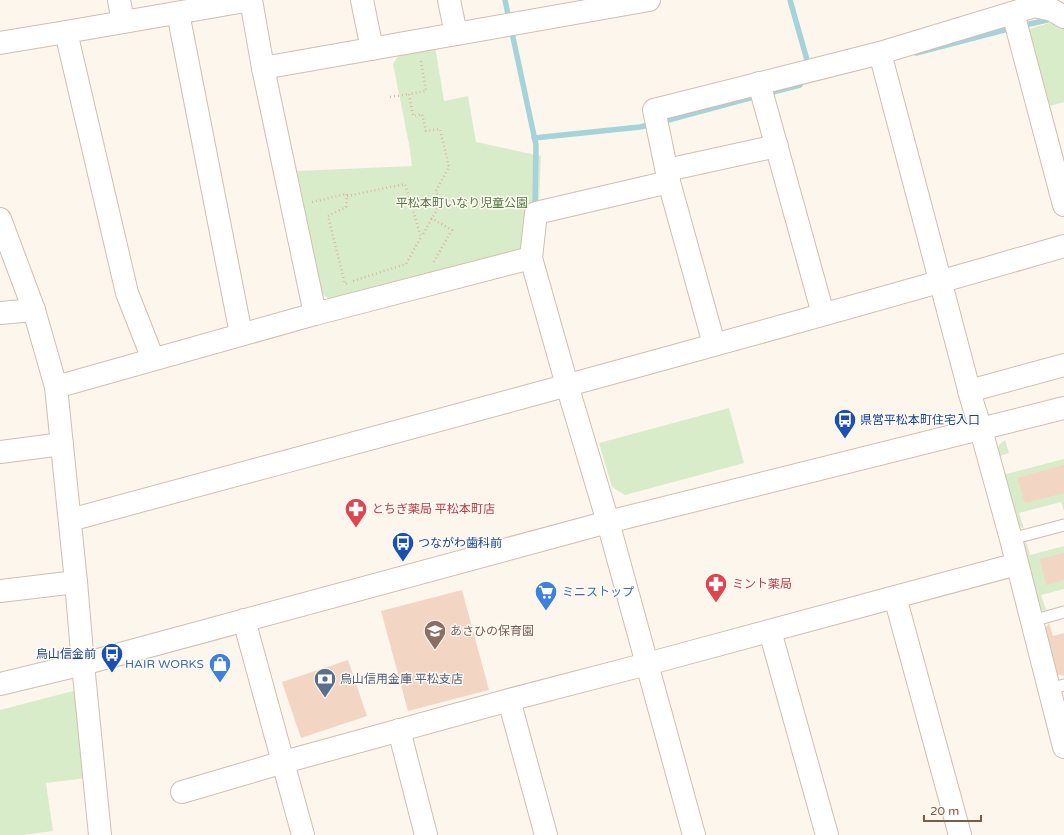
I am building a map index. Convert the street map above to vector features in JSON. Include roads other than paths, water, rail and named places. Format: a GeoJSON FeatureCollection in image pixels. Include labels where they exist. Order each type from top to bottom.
{"type":"FeatureCollection","features":[{"type":"Feature","properties":{"kind":"street"},"geometry":{"type":"LineString","coordinates":[[119,0],[122,22]]}},
{"type":"Feature","properties":{"kind":"street"},"geometry":{"type":"LineString","coordinates":[[0,43],[251,0],[263,68],[315,314]]}},
{"type":"Feature","properties":{"kind":"street"},"geometry":{"type":"LineString","coordinates":[[362,0],[372,49]]}},
{"type":"Feature","properties":{"kind":"street"},"geometry":{"type":"LineString","coordinates":[[449,0],[456,34]]}},
{"type":"Feature","properties":{"kind":"street"},"geometry":{"type":"LineString","coordinates":[[263,68],[637,1]]}},
{"type":"Feature","properties":{"kind":"street"},"geometry":{"type":"LineString","coordinates":[[714,344],[668,176],[654,110],[880,53],[1036,6],[1055,9]]}},
{"type":"Feature","properties":{"kind":"street"},"geometry":{"type":"LineString","coordinates":[[178,13],[241,334]]}},
{"type":"Feature","properties":{"kind":"street"},"geometry":{"type":"LineString","coordinates":[[1013,13],[1064,205]]}},
{"type":"Feature","properties":{"kind":"street"},"geometry":{"type":"LineString","coordinates":[[66,32],[127,293],[153,359]]}},
{"type":"Feature","properties":{"kind":"street"},"geometry":{"type":"LineString","coordinates":[[880,53],[969,392],[1011,539],[1032,621],[1057,687],[1064,747]]}},
{"type":"Feature","properties":{"kind":"street"},"geometry":{"type":"LineString","coordinates":[[760,83],[823,314]]}},
{"type":"Feature","properties":{"kind":"street"},"geometry":{"type":"LineString","coordinates":[[694,835],[608,522],[531,258],[536,213],[777,146]]}},
{"type":"Feature","properties":{"kind":"street"},"geometry":{"type":"LineString","coordinates":[[0,219],[34,310],[56,386],[100,835]]}},
{"type":"Feature","properties":{"kind":"street"},"geometry":{"type":"LineString","coordinates":[[70,520],[567,385],[940,282],[1064,246]]}},
{"type":"Feature","properties":{"kind":"street"},"geometry":{"type":"LineString","coordinates":[[56,386],[315,314],[531,258]]}},
{"type":"Feature","properties":{"kind":"street"},"geometry":{"type":"LineString","coordinates":[[0,313],[34,310]]}},
{"type":"Feature","properties":{"kind":"street"},"geometry":{"type":"LineString","coordinates":[[969,392],[1064,365]]}},
{"type":"Feature","properties":{"kind":"street"},"geometry":{"type":"LineString","coordinates":[[0,684],[83,664],[608,522],[981,430],[1064,408]]}},
{"type":"Feature","properties":{"kind":"street"},"geometry":{"type":"LineString","coordinates":[[0,452],[62,444]]}},
{"type":"Feature","properties":{"kind":"street"},"geometry":{"type":"LineString","coordinates":[[182,792],[399,730],[1017,564]]}},
{"type":"Feature","properties":{"kind":"street"},"geometry":{"type":"LineString","coordinates":[[0,591],[76,582]]}},
{"type":"Feature","properties":{"kind":"street"},"geometry":{"type":"LineString","coordinates":[[895,597],[960,835]]}},
{"type":"Feature","properties":{"kind":"street"},"geometry":{"type":"LineString","coordinates":[[244,620],[303,835]]}},
{"type":"Feature","properties":{"kind":"street"},"geometry":{"type":"LineString","coordinates":[[770,631],[827,835]]}},
{"type":"Feature","properties":{"kind":"street"},"geometry":{"type":"LineString","coordinates":[[509,700],[546,835]]}},
{"type":"Feature","properties":{"kind":"street"},"geometry":{"type":"LineString","coordinates":[[399,730],[426,835]]}},
{"type":"Feature","properties":{"kind":"lane"},"geometry":{"type":"LineString","coordinates":[[1011,539],[1064,525]]}},
{"type":"Feature","properties":{"kind":"lane"},"geometry":{"type":"LineString","coordinates":[[1032,621],[1064,612]]}},
{"type":"Feature","properties":{"kind":"waterway"},"geometry":{"type":"LineString","coordinates":[[505,0],[509,19]]}},
{"type":"Feature","properties":{"kind":"waterway"},"geometry":{"type":"LineString","coordinates":[[790,0],[809,67]]}},
{"type":"Feature","properties":{"kind":"waterway"},"geometry":{"type":"LineString","coordinates":[[1021,26],[1047,20],[1053,17]]}},
{"type":"Feature","properties":{"kind":"waterway"},"geometry":{"type":"LineString","coordinates":[[511,28],[536,145],[535,205]]}},
{"type":"Feature","properties":{"kind":"waterway"},"geometry":{"type":"LineString","coordinates":[[916,53],[1012,28]]}},
{"type":"Feature","properties":{"kind":"waterway"},"geometry":{"type":"LineString","coordinates":[[765,94],[800,85]]}},
{"type":"Feature","properties":{"kind":"waterway"},"geometry":{"type":"LineString","coordinates":[[661,122],[757,96]]}},
{"type":"Feature","properties":{"kind":"waterway"},"geometry":{"type":"LineString","coordinates":[[534,138],[640,127],[653,124]]}},
{"type":"Feature","properties":{"kind":"place","name":"県営平松本町住宅入口"},"geometry":{"type":"Point","coordinates":[845,440]}},
{"type":"Feature","properties":{"kind":"place","name":"とちぎ薬局 平松本町店"},"geometry":{"type":"Point","coordinates":[356,528]}},
{"type":"Feature","properties":{"kind":"place","name":"つながわ歯科前"},"geometry":{"type":"Point","coordinates":[403,562]}},
{"type":"Feature","properties":{"kind":"place","name":"ミント薬局"},"geometry":{"type":"Point","coordinates":[716,604]}},
{"type":"Feature","properties":{"kind":"place","name":"ミニストップ"},"geometry":{"type":"Point","coordinates":[546,612]}},
{"type":"Feature","properties":{"kind":"place","name":"あさひの保育園"},"geometry":{"type":"Point","coordinates":[435,650]}},
{"type":"Feature","properties":{"kind":"place","name":"烏山信金前"},"geometry":{"type":"Point","coordinates":[112,674]}},
{"type":"Feature","properties":{"kind":"place","name":"HAIR WORKS"},"geometry":{"type":"Point","coordinates":[220,684]}},
{"type":"Feature","properties":{"kind":"place","name":"烏山信用金庫 平松支店"},"geometry":{"type":"Point","coordinates":[325,698]}},
{"type":"Feature","properties":{"kind":"park label","name":"平松本町いなり児童公園"},"geometry":{"type":"Point","coordinates":[462,203]}}]}
